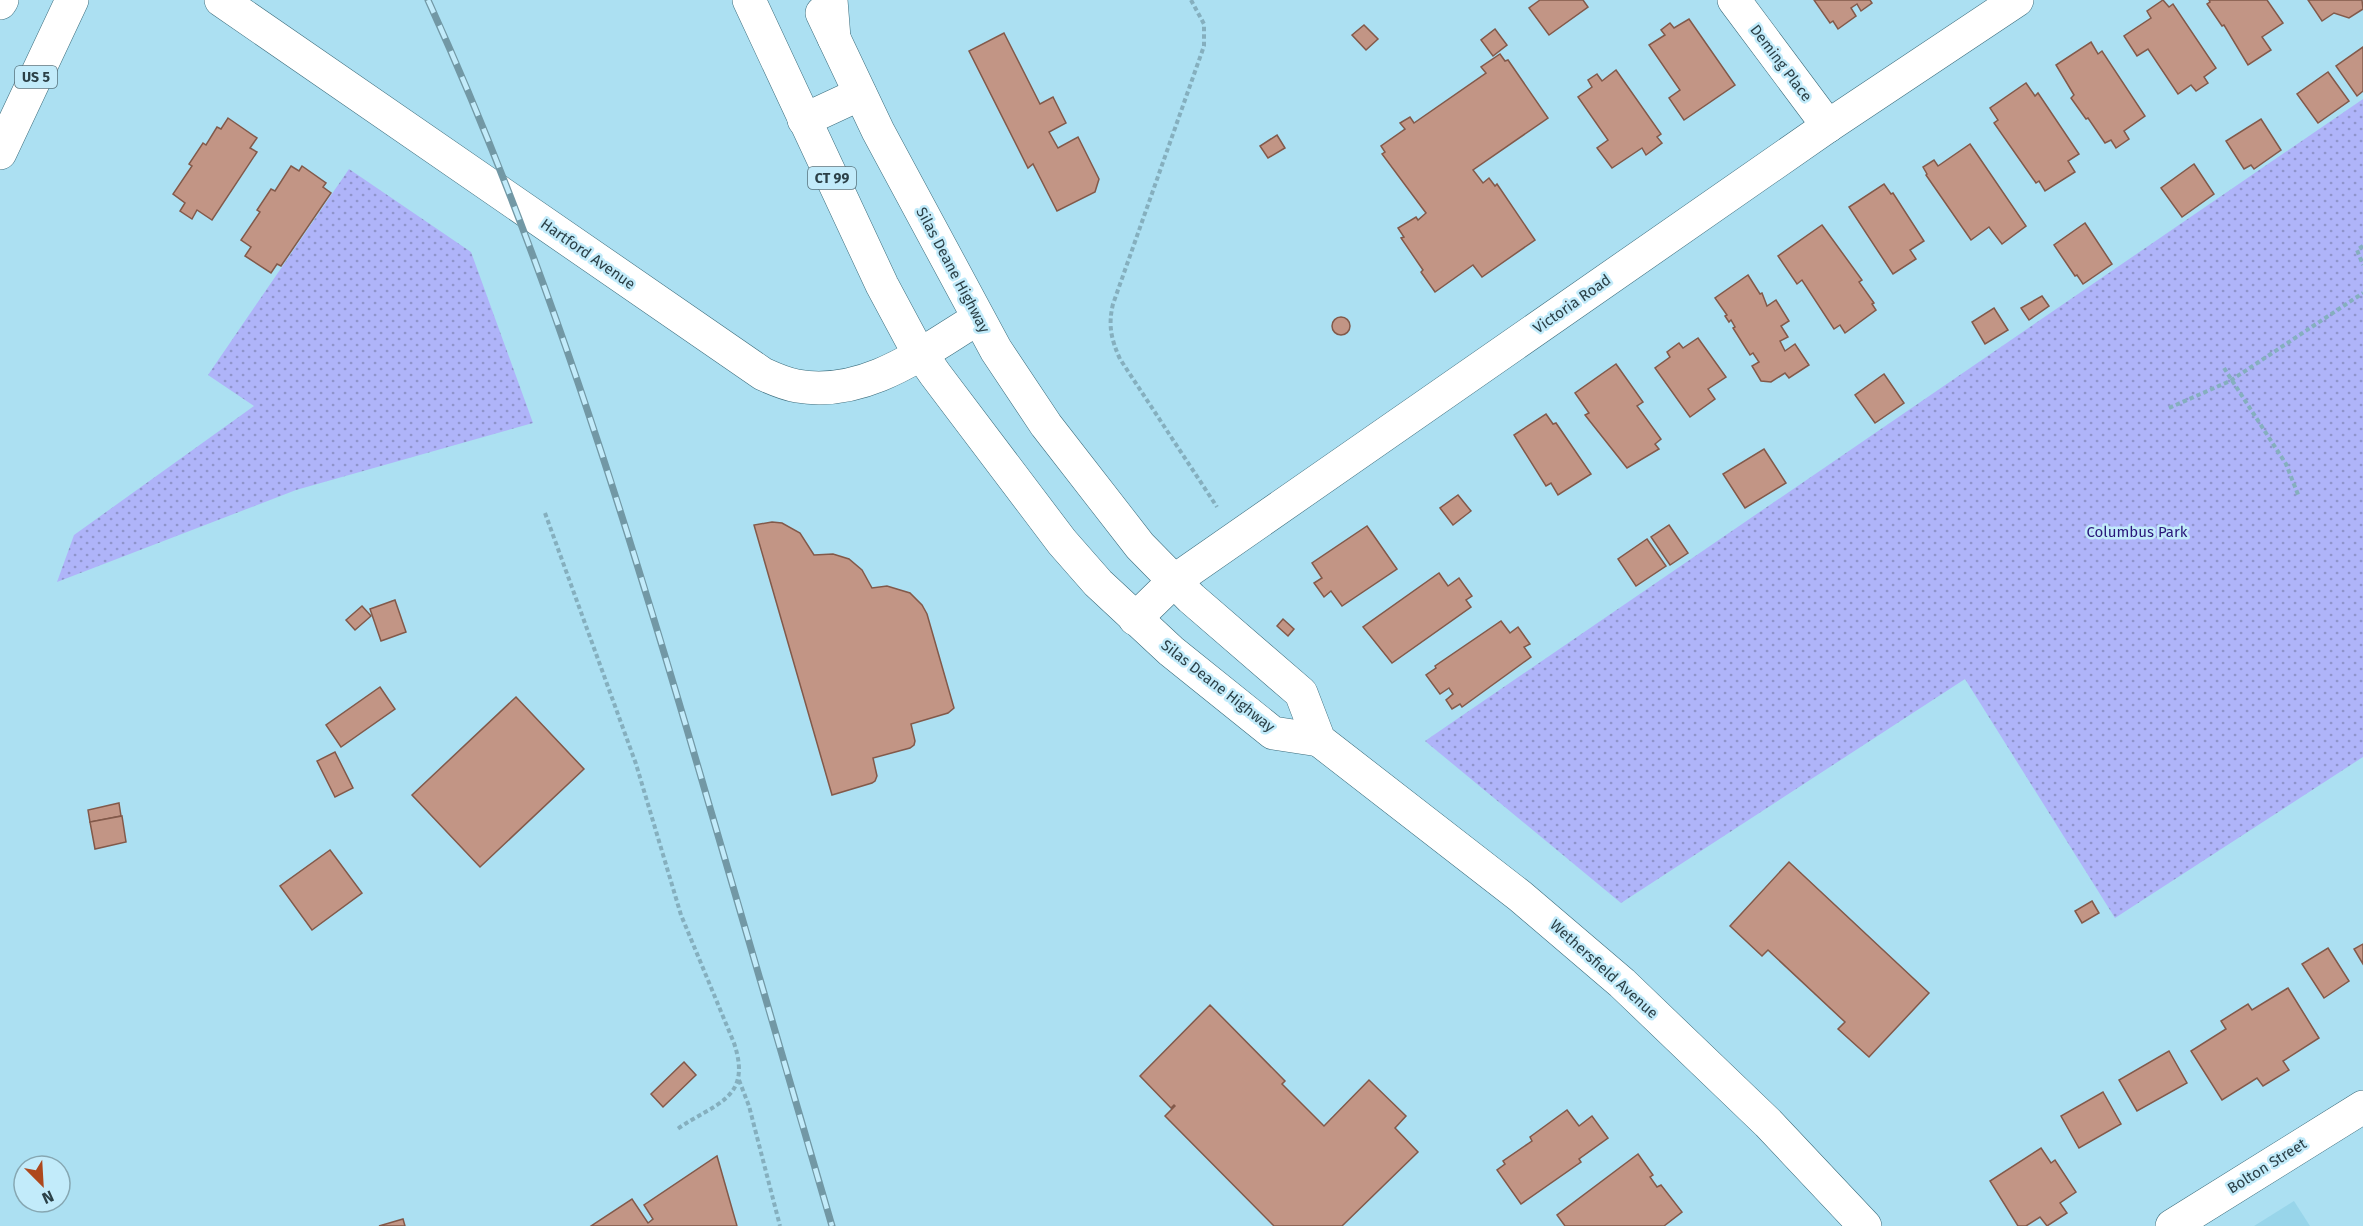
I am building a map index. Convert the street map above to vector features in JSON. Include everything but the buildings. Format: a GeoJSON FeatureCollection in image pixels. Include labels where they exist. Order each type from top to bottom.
{"type":"FeatureCollection","features":[{"type":"Feature","properties":{"kind":"main road","name":"US 5"},"geometry":{"type":"LineString","coordinates":[[0,153],[72,0]]}},
{"type":"Feature","properties":{"kind":"main road","name":"Hartford Avenue"},"geometry":{"type":"LineString","coordinates":[[221,0],[763,374],[796,386],[830,388],[872,378],[920,354],[977,319]]}},
{"type":"Feature","properties":{"kind":"main road","name":"Silas Deane Highway"},"geometry":{"type":"LineString","coordinates":[[749,0],[882,285],[920,354],[1062,542],[1098,583],[1135,619],[1191,668],[1273,733],[1319,740],[1301,693],[1208,613],[1174,581],[1125,528],[1012,377],[977,319],[860,94],[817,0]]}},
{"type":"Feature","properties":{"kind":"main road"},"geometry":{"type":"LineString","coordinates":[[831,0],[834,38]]}},
{"type":"Feature","properties":{"kind":"main road","name":"Deming Place"},"geometry":{"type":"LineString","coordinates":[[1734,0],[1828,126]]}},
{"type":"Feature","properties":{"kind":"main road","name":"Victoria Road"},"geometry":{"type":"LineString","coordinates":[[1135,619],[1174,581],[1828,126],[2017,0]]}},
{"type":"Feature","properties":{"kind":"main road"},"geometry":{"type":"LineString","coordinates":[[804,120],[860,94]]}},
{"type":"Feature","properties":{"kind":"main road","name":"Wethersfield Avenue"},"geometry":{"type":"LineString","coordinates":[[1319,740],[1494,874],[1587,952],[1734,1090],[1865,1226]]}},
{"type":"Feature","properties":{"kind":"main road","name":"Bolton Street"},"geometry":{"type":"LineString","coordinates":[[2172,1226],[2363,1107]]}},
{"type":"Feature","properties":{"kind":"path"},"geometry":{"type":"LineString","coordinates":[[1191,0],[1204,24],[1203,46],[1113,304],[1110,327],[1112,340],[1120,359],[1217,507]]}},
{"type":"Feature","properties":{"kind":"path"},"geometry":{"type":"LineString","coordinates":[[2363,246],[2357,250],[2363,265]]}},
{"type":"Feature","properties":{"kind":"path"},"geometry":{"type":"LineString","coordinates":[[2169,408],[2230,381],[2363,293]]}},
{"type":"Feature","properties":{"kind":"path"},"geometry":{"type":"LineString","coordinates":[[2224,368],[2230,381],[2286,464],[2299,497]]}},
{"type":"Feature","properties":{"kind":"path"},"geometry":{"type":"LineString","coordinates":[[545,513],[636,764],[677,904],[734,1043],[740,1064],[739,1080],[749,1106],[780,1226]]}},
{"type":"Feature","properties":{"kind":"path"},"geometry":{"type":"LineString","coordinates":[[676,1130],[731,1094],[739,1080]]}},
{"type":"Feature","properties":{"kind":"shaded area"},"geometry":{"type":"Polygon","coordinates":[[[2294,1201],[2310,1226],[2254,1226],[2294,1201]]]}},
{"type":"Feature","properties":{"kind":"green space","name":"Columbus Park"},"geometry":{"type":"Polygon","coordinates":[[[2363,99],[2363,757],[2115,918],[1965,679],[1621,903],[1425,741],[2363,99]]]}},
{"type":"Feature","properties":{"kind":"green space"},"geometry":{"type":"Polygon","coordinates":[[[349,169],[471,252],[533,423],[296,490],[57,582],[74,535],[254,406],[208,375],[349,169]]]}},
{"type":"Feature","properties":{"kind":"railway"},"geometry":{"type":"LineString","coordinates":[[428,0],[508,190],[544,286],[611,481],[672,678],[832,1226]]}}]}
